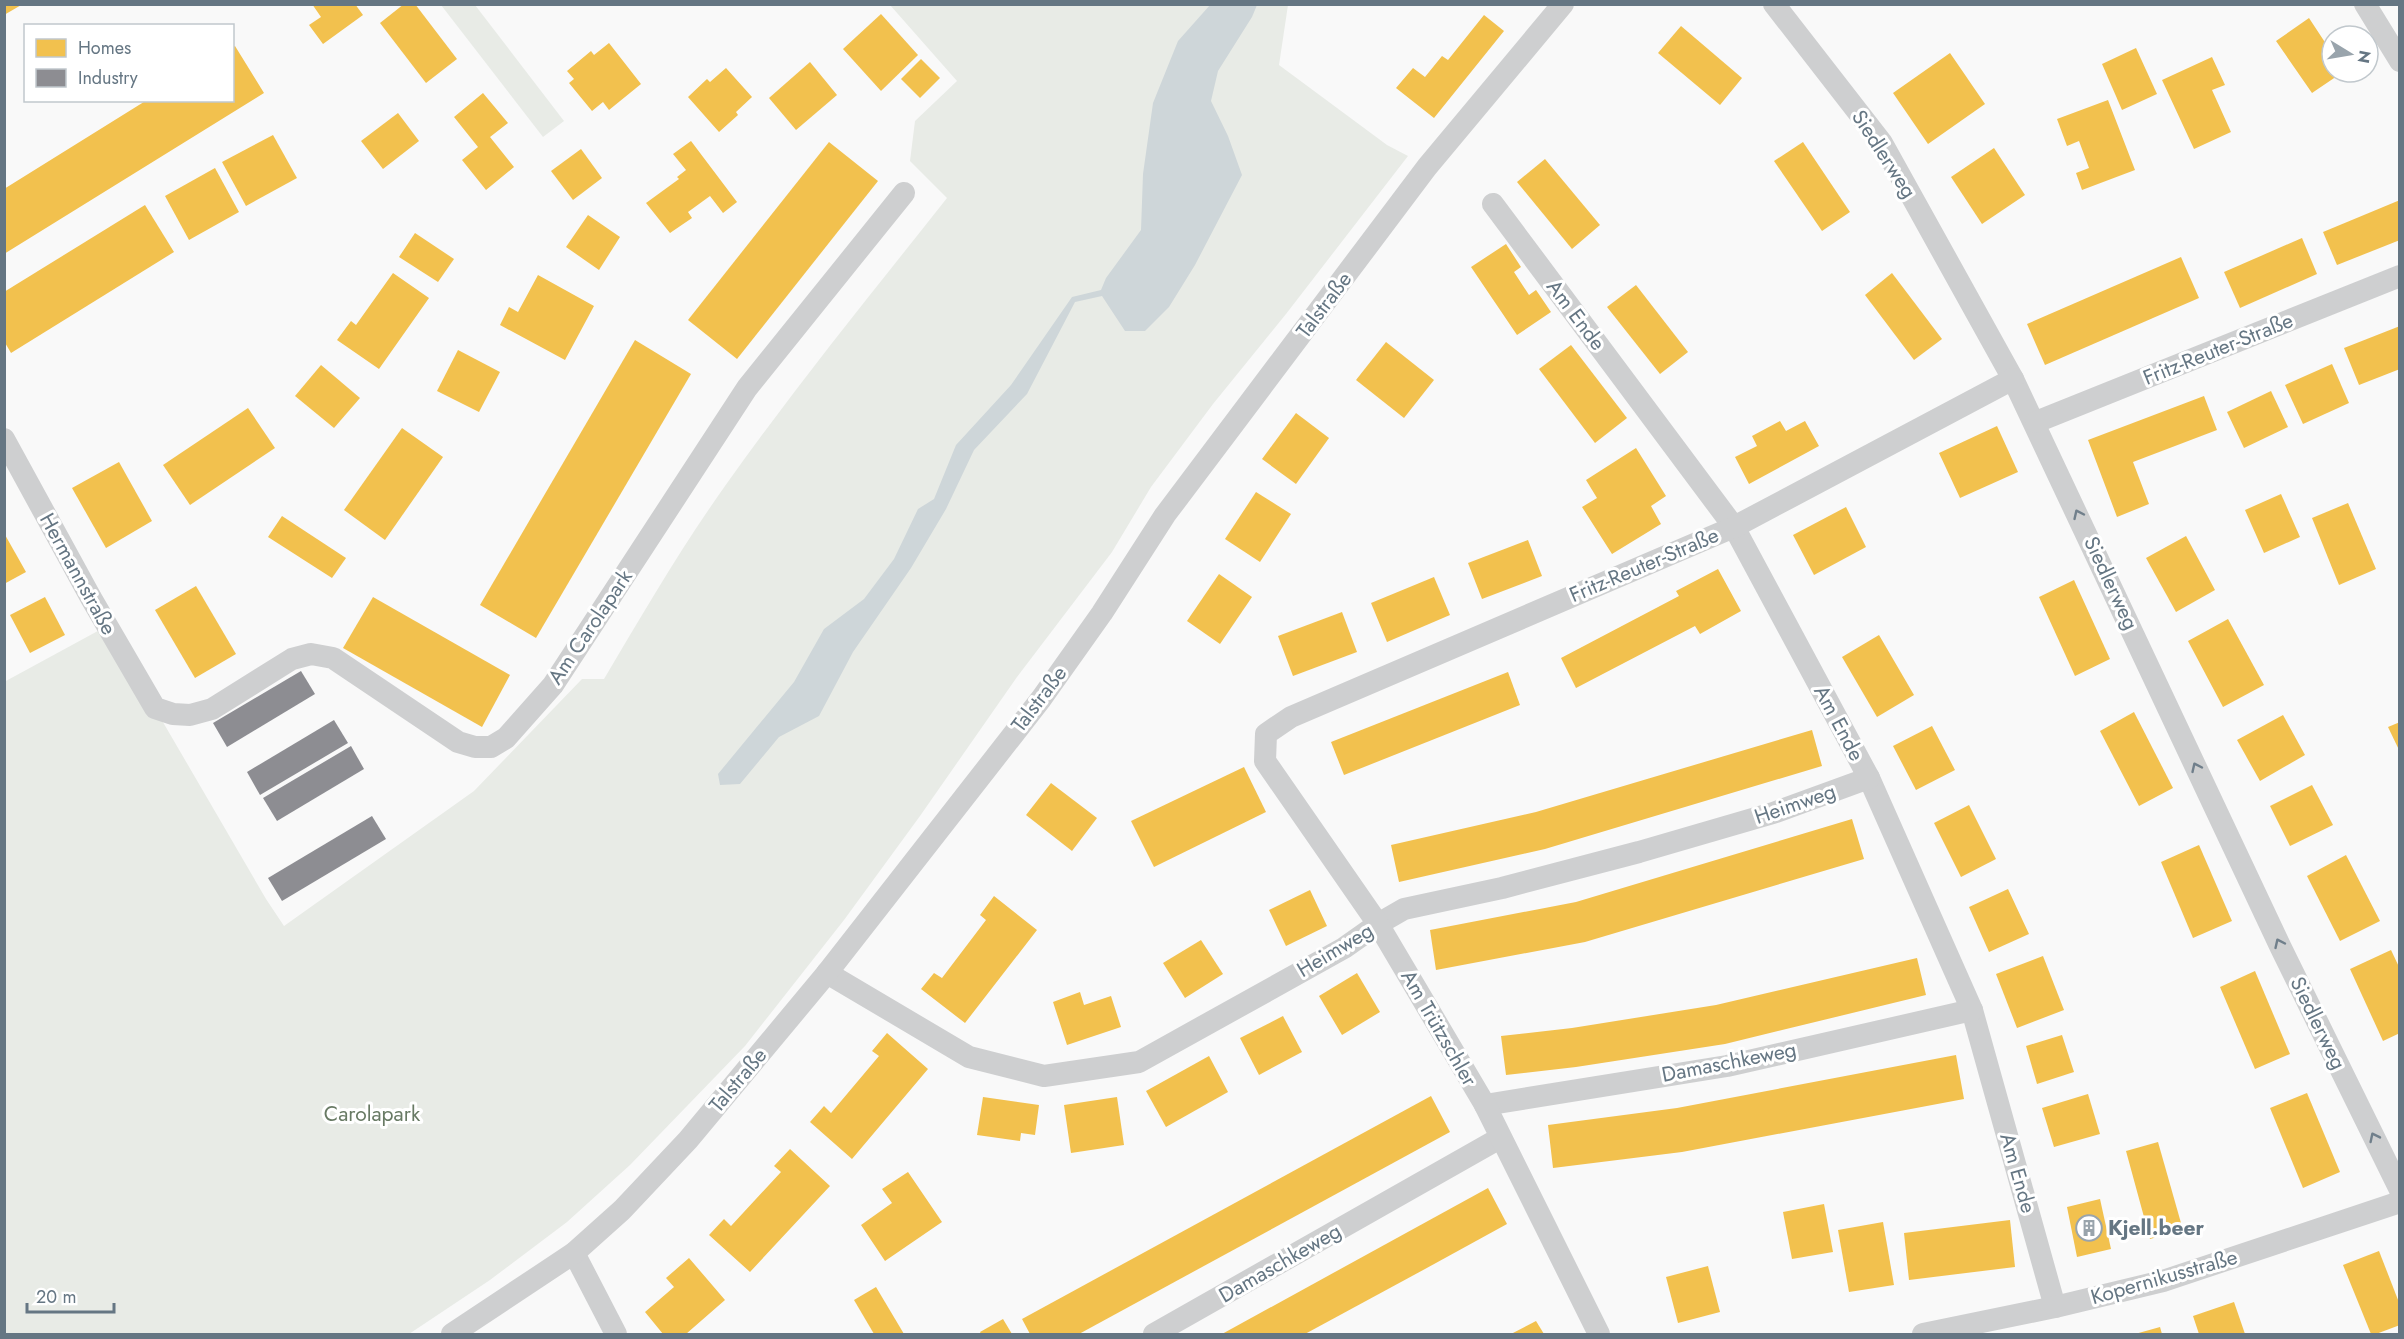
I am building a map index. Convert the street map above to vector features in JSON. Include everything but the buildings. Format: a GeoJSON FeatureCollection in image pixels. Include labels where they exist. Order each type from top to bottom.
{"type":"FeatureCollection","features":[{"type":"Feature","properties":{"kind":"street","name":"Talstraße"},"geometry":{"type":"LineString","coordinates":[[452,1335],[574,1253],[622,1210],[688,1140],[826,973],[1041,699],[1102,613],[1165,515],[1427,167],[1563,4]]}},
{"type":"Feature","properties":{"kind":"street","name":"Siedlerweg"},"geometry":{"type":"LineString","coordinates":[[1774,4],[1882,143],[2036,422],[2281,948],[2400,1190]]}},
{"type":"Feature","properties":{"kind":"street"},"geometry":{"type":"LineString","coordinates":[[2365,4],[2400,61]]}},
{"type":"Feature","properties":{"kind":"street","name":"Am Carolapark"},"geometry":{"type":"LineString","coordinates":[[155,708],[173,714],[190,715],[212,709],[292,659],[311,654],[333,658],[458,742],[475,747],[491,747],[506,738],[553,685],[747,388],[904,193]]}},
{"type":"Feature","properties":{"kind":"street","name":"Am Ende"},"geometry":{"type":"LineString","coordinates":[[1493,204],[1734,527],[1869,778],[1972,1010],[2055,1307]]}},
{"type":"Feature","properties":{"kind":"street","name":"Fritz-Reuter-Straße"},"geometry":{"type":"LineString","coordinates":[[2036,422],[2400,276]]}},
{"type":"Feature","properties":{"kind":"street","name":"Fritz-Reuter-Straße"},"geometry":{"type":"LineString","coordinates":[[1266,734],[1290,717],[1734,527],[2013,379]]}},
{"type":"Feature","properties":{"kind":"street","name":"Hermannstraße"},"geometry":{"type":"LineString","coordinates":[[4,438],[90,598],[155,708]]}},
{"type":"Feature","properties":{"kind":"street","name":"Am Trützschler"},"geometry":{"type":"LineString","coordinates":[[1266,734],[1265,761],[1378,924],[1485,1105],[1599,1335]]}},
{"type":"Feature","properties":{"kind":"street","name":"Heimweg"},"geometry":{"type":"LineString","coordinates":[[826,973],[969,1056],[1044,1076],[1139,1062],[1344,948],[1404,909],[1502,888],[1639,852],[1773,813],[1869,778]]}},
{"type":"Feature","properties":{"kind":"street","name":"Damaschkeweg"},"geometry":{"type":"LineString","coordinates":[[1485,1105],[1727,1066],[1972,1010]]}},
{"type":"Feature","properties":{"kind":"street","name":"Damaschkeweg"},"geometry":{"type":"LineString","coordinates":[[1154,1335],[1500,1138]]}},
{"type":"Feature","properties":{"kind":"street","name":"Kopernikusstraße"},"geometry":{"type":"LineString","coordinates":[[1923,1335],[2163,1281],[2400,1202]]}},
{"type":"Feature","properties":{"kind":"street"},"geometry":{"type":"LineString","coordinates":[[574,1253],[616,1335]]}},
{"type":"Feature","properties":{"kind":"green space"},"geometry":{"type":"Polygon","coordinates":[[[441,5],[475,5],[564,121],[543,137],[441,5]]]}},
{"type":"Feature","properties":{"kind":"green space","name":"Carolapark"},"geometry":{"type":"Polygon","coordinates":[[[890,5],[1288,5],[1279,65],[1387,145],[1408,156],[1213,404],[1151,487],[1112,552],[1017,677],[844,920],[745,1046],[630,1165],[567,1222],[490,1280],[409,1334],[5,1334],[4,682],[107,626],[284,926],[474,791],[582,679],[604,679],[678,557],[725,486],[806,376],[947,198],[910,161],[915,121],[957,81],[890,5]]]}},
{"type":"Feature","properties":{"kind":"shaded area"},"geometry":{"type":"Polygon","coordinates":[[[1210,5],[1257,5],[1252,17],[1218,71],[1211,101],[1228,136],[1242,175],[1195,265],[1169,307],[1145,331],[1125,331],[1102,296],[1075,302],[1027,394],[974,450],[946,509],[911,568],[853,652],[819,716],[779,737],[740,784],[720,785],[718,774],[794,682],[824,629],[864,599],[894,559],[918,509],[934,499],[956,445],[1011,385],[1072,297],[1101,290],[1106,278],[1141,230],[1143,174],[1153,103],[1178,41],[1210,5]]]}},
{"type":"Feature","properties":{"kind":"place","name":"Kjell.beer"},"geometry":{"type":"Point","coordinates":[2089,1228]}}]}
